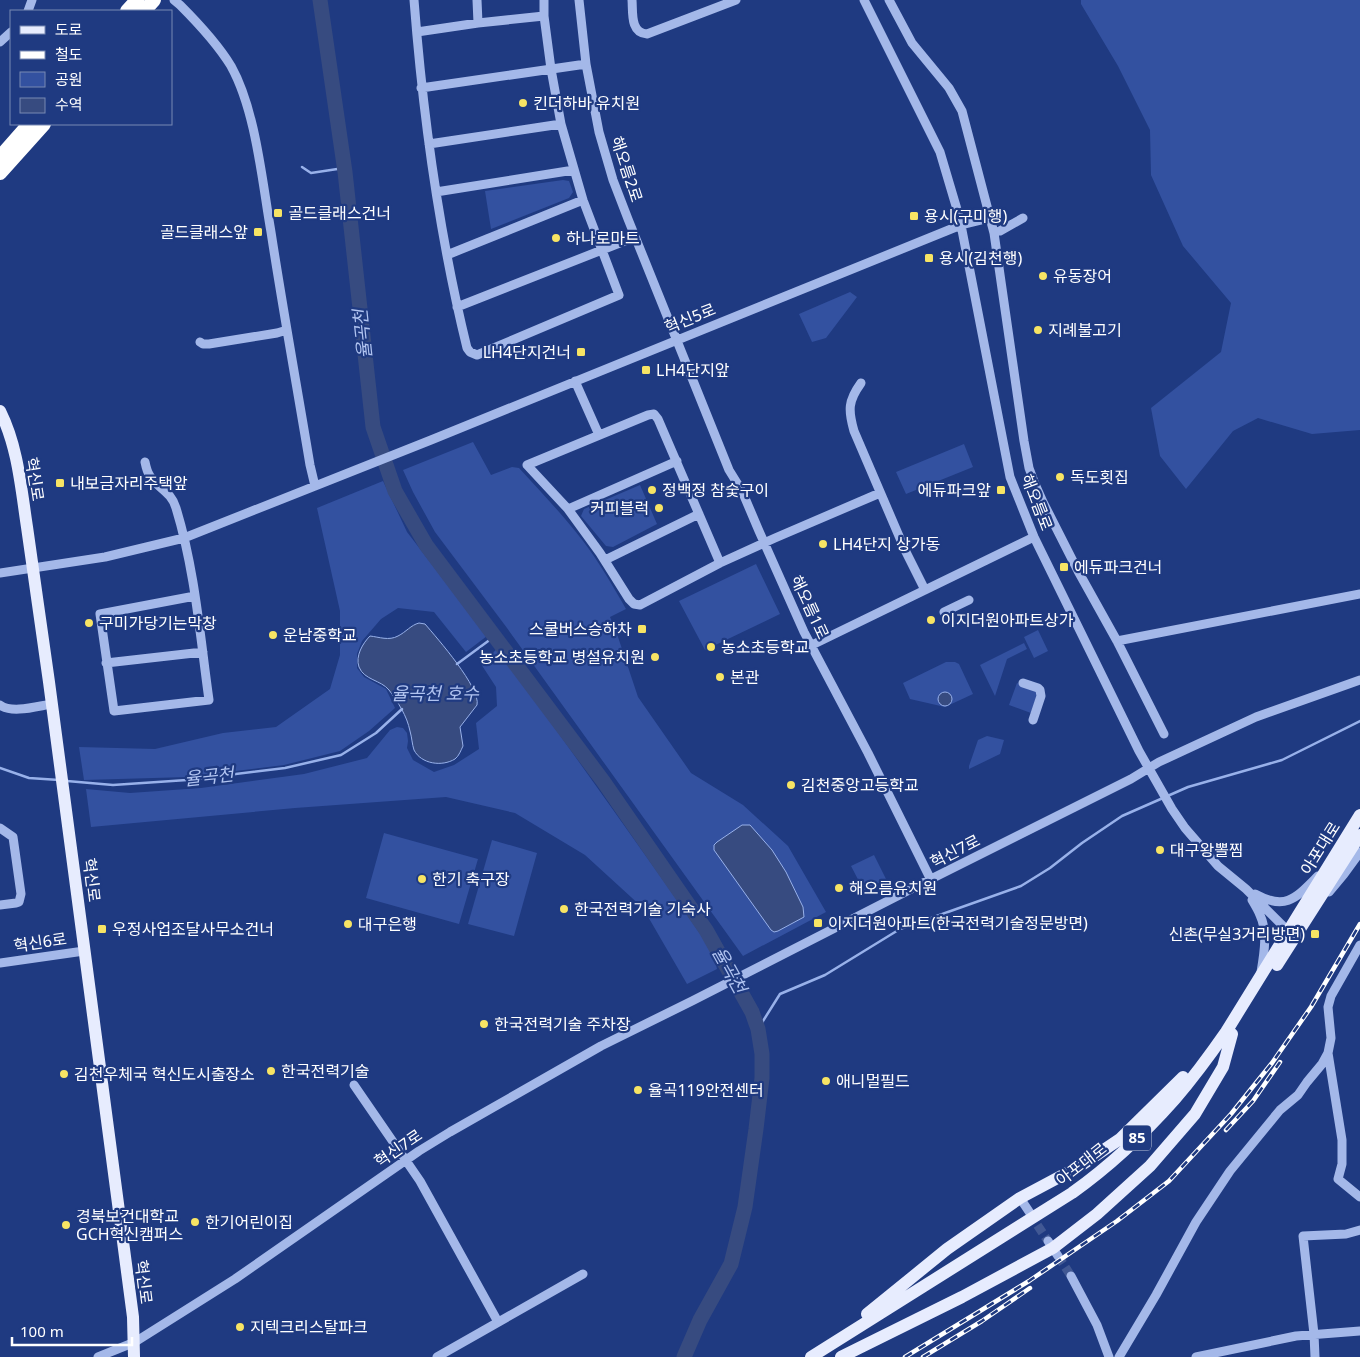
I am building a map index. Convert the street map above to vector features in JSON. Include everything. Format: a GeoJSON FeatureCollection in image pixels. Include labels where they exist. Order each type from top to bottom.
{"type":"FeatureCollection","features":[{"type":"Feature","properties":{"kind":"highway"},"geometry":{"type":"LineString","coordinates":[[130,10],[146,4]]}},
{"type":"Feature","properties":{"kind":"highway"},"geometry":{"type":"LineString","coordinates":[[0,157],[28,125]]}},
{"type":"Feature","properties":{"kind":"highway"},"geometry":{"type":"LineString","coordinates":[[0,173],[43,125]]}},
{"type":"Feature","properties":{"kind":"main road","name":"혁신로"},"geometry":{"type":"LineString","coordinates":[[0,411],[16,458],[33,568],[65,794],[131,1307],[134,1357]]}},
{"type":"Feature","properties":{"kind":"main road","name":"아포대로"},"geometry":{"type":"LineString","coordinates":[[810,1357],[1039,1215],[1092,1179],[1128,1147],[1175,1099],[1229,1033],[1292,935],[1328,866],[1360,815]]}},
{"type":"Feature","properties":{"kind":"main road","name":"아포대로"},"geometry":{"type":"LineString","coordinates":[[825,1357],[974,1266],[1051,1216],[1098,1183],[1134,1152],[1180,1105],[1206,1072],[1259,980],[1292,935],[1311,913],[1360,835]]}},
{"type":"Feature","properties":{"kind":"main road"},"geometry":{"type":"LineString","coordinates":[[810,1357],[854,1325],[947,1249],[1020,1198],[1080,1166],[1120,1140],[1178,1083],[1214,1043],[1229,1033]]}},
{"type":"Feature","properties":{"kind":"main road"},"geometry":{"type":"LineString","coordinates":[[842,1357],[962,1297],[1053,1248],[1097,1214],[1150,1166],[1195,1114],[1223,1067],[1229,1033]]}},
{"type":"Feature","properties":{"kind":"street"},"geometry":{"type":"LineString","coordinates":[[174,0],[180,4],[214,41],[231,67],[246,105],[258,157],[308,455],[315,486]]}},
{"type":"Feature","properties":{"kind":"street"},"geometry":{"type":"LineString","coordinates":[[414,0],[429,144],[447,255],[466,348],[477,355],[619,295],[583,200],[561,124],[551,69],[544,16],[544,0]]}},
{"type":"Feature","properties":{"kind":"street"},"geometry":{"type":"LineString","coordinates":[[477,0],[478,23]]}},
{"type":"Feature","properties":{"kind":"street","name":"해오름2로"},"geometry":{"type":"LineString","coordinates":[[579,0],[586,64],[604,151],[635,237],[678,340]]}},
{"type":"Feature","properties":{"kind":"street"},"geometry":{"type":"LineString","coordinates":[[632,0],[634,24],[636,30],[641,34],[647,34],[736,0]]}},
{"type":"Feature","properties":{"kind":"street","name":"해오름로"},"geometry":{"type":"LineString","coordinates":[[864,0],[940,152],[961,225],[1010,477],[1034,536],[1148,768],[1172,809],[1185,828],[1218,866],[1246,889]]}},
{"type":"Feature","properties":{"kind":"street"},"geometry":{"type":"LineString","coordinates":[[889,0],[912,43],[948,88],[962,110],[994,233],[1015,383],[1029,468],[1034,484],[1164,734]]}},
{"type":"Feature","properties":{"kind":"street"},"geometry":{"type":"LineString","coordinates":[[417,32],[544,16]]}},
{"type":"Feature","properties":{"kind":"street"},"geometry":{"type":"LineString","coordinates":[[0,42],[10,33]]}},
{"type":"Feature","properties":{"kind":"street"},"geometry":{"type":"LineString","coordinates":[[422,88],[586,64]]}},
{"type":"Feature","properties":{"kind":"street"},"geometry":{"type":"LineString","coordinates":[[429,144],[561,124]]}},
{"type":"Feature","properties":{"kind":"street"},"geometry":{"type":"LineString","coordinates":[[436,192],[574,170]]}},
{"type":"Feature","properties":{"kind":"street"},"geometry":{"type":"LineString","coordinates":[[447,255],[583,200]]}},
{"type":"Feature","properties":{"kind":"street","name":"혁신5로"},"geometry":{"type":"LineString","coordinates":[[0,573],[105,557],[184,538],[432,440],[961,225],[990,218]]}},
{"type":"Feature","properties":{"kind":"street"},"geometry":{"type":"LineString","coordinates":[[1000,231],[1023,218]]}},
{"type":"Feature","properties":{"kind":"street"},"geometry":{"type":"LineString","coordinates":[[457,307],[635,237]]}},
{"type":"Feature","properties":{"kind":"street"},"geometry":{"type":"LineString","coordinates":[[200,342],[208,344],[287,330]]}},
{"type":"Feature","properties":{"kind":"street","name":"해오름1로"},"geometry":{"type":"LineString","coordinates":[[678,340],[729,470],[742,491],[764,544],[812,645],[931,880]]}},
{"type":"Feature","properties":{"kind":"street"},"geometry":{"type":"LineString","coordinates":[[576,381],[600,435]]}},
{"type":"Feature","properties":{"kind":"street"},"geometry":{"type":"LineString","coordinates":[[861,383],[851,399],[850,415],[854,431],[905,550],[925,590]]}},
{"type":"Feature","properties":{"kind":"street"},"geometry":{"type":"LineString","coordinates":[[720,564],[677,461],[654,414],[527,465],[568,509],[605,560],[629,599],[634,604],[640,605],[720,564],[880,493]]}},
{"type":"Feature","properties":{"kind":"street"},"geometry":{"type":"LineString","coordinates":[[568,509],[677,461]]}},
{"type":"Feature","properties":{"kind":"street"},"geometry":{"type":"LineString","coordinates":[[145,462],[150,476],[172,498],[176,506],[195,596],[209,700],[114,711],[100,614],[195,596]]}},
{"type":"Feature","properties":{"kind":"street"},"geometry":{"type":"LineString","coordinates":[[605,560],[700,514]]}},
{"type":"Feature","properties":{"kind":"street"},"geometry":{"type":"LineString","coordinates":[[812,645],[1034,536]]}},
{"type":"Feature","properties":{"kind":"street"},"geometry":{"type":"LineString","coordinates":[[1117,641],[1360,594]]}},
{"type":"Feature","properties":{"kind":"street"},"geometry":{"type":"LineString","coordinates":[[944,612],[969,600]]}},
{"type":"Feature","properties":{"kind":"street"},"geometry":{"type":"LineString","coordinates":[[106,663],[203,652]]}},
{"type":"Feature","properties":{"kind":"street","name":"혁신7로"},"geometry":{"type":"LineString","coordinates":[[98,1357],[134,1342],[243,1273],[406,1160],[450,1132],[601,1046],[1131,779],[1148,768],[1256,717],[1360,680]]}},
{"type":"Feature","properties":{"kind":"street"},"geometry":{"type":"LineString","coordinates":[[1023,683],[1040,690],[1041,696],[1033,720]]}},
{"type":"Feature","properties":{"kind":"street"},"geometry":{"type":"LineString","coordinates":[[0,705],[13,710],[52,704]]}},
{"type":"Feature","properties":{"kind":"street"},"geometry":{"type":"LineString","coordinates":[[0,828],[13,837],[22,894],[19,902],[0,905]]}},
{"type":"Feature","properties":{"kind":"street"},"geometry":{"type":"LineString","coordinates":[[1311,913],[1360,852]]}},
{"type":"Feature","properties":{"kind":"street"},"geometry":{"type":"LineString","coordinates":[[1246,889],[1272,902],[1289,900],[1302,891],[1328,866]]}},
{"type":"Feature","properties":{"kind":"street"},"geometry":{"type":"LineString","coordinates":[[1246,889],[1292,935]]}},
{"type":"Feature","properties":{"kind":"street"},"geometry":{"type":"LineString","coordinates":[[1246,889],[1263,924],[1264,953],[1259,980]]}},
{"type":"Feature","properties":{"kind":"street"},"geometry":{"type":"LineString","coordinates":[[1119,1357],[1196,1222],[1230,1171],[1280,1110],[1298,1095],[1322,1064],[1328,1053],[1331,1038],[1328,1006],[1331,996],[1360,945]]}},
{"type":"Feature","properties":{"kind":"street","name":"혁신6로"},"geometry":{"type":"LineString","coordinates":[[0,963],[84,951]]}},
{"type":"Feature","properties":{"kind":"street"},"geometry":{"type":"LineString","coordinates":[[1328,1053],[1342,1140],[1342,1164],[1338,1179],[1360,1197]]}},
{"type":"Feature","properties":{"kind":"street"},"geometry":{"type":"LineString","coordinates":[[354,1085],[420,1181],[498,1322]]}},
{"type":"Feature","properties":{"kind":"street"},"geometry":{"type":"LineString","coordinates":[[1020,1198],[1030,1213]]}},
{"type":"Feature","properties":{"kind":"street"},"geometry":{"type":"LineString","coordinates":[[1316,1357],[1303,1236],[1346,1234],[1360,1230]]}},
{"type":"Feature","properties":{"kind":"street"},"geometry":{"type":"LineString","coordinates":[[437,1357],[583,1274]]}},
{"type":"Feature","properties":{"kind":"street"},"geometry":{"type":"LineString","coordinates":[[1071,1276],[1097,1325],[1109,1357]]}},
{"type":"Feature","properties":{"kind":"street"},"geometry":{"type":"LineString","coordinates":[[1196,1357],[1296,1336],[1360,1331]]}},
{"type":"Feature","properties":{"kind":"green space"},"geometry":{"type":"Polygon","coordinates":[[[1081,0],[1360,0],[1360,430],[1312,434],[1258,418],[1233,431],[1186,489],[1160,456],[1151,408],[1221,352],[1231,303],[1183,246],[1151,175],[1150,130],[1118,66],[1081,4],[1081,0]]]}},
{"type":"Feature","properties":{"kind":"green space"},"geometry":{"type":"Polygon","coordinates":[[[563,180],[569,181],[573,192],[569,198],[491,229],[485,191],[563,180]]]}},
{"type":"Feature","properties":{"kind":"green space"},"geometry":{"type":"Polygon","coordinates":[[[850,292],[857,297],[826,338],[812,342],[799,314],[850,292]]]}},
{"type":"Feature","properties":{"kind":"green space"},"geometry":{"type":"Polygon","coordinates":[[[473,442],[491,475],[512,467],[519,468],[583,541],[626,609],[610,617],[638,697],[691,773],[743,805],[788,846],[826,912],[743,956],[507,628],[435,532],[413,492],[403,470],[473,442]]]}},
{"type":"Feature","properties":{"kind":"green space"},"geometry":{"type":"Polygon","coordinates":[[[964,444],[973,467],[906,494],[896,472],[964,444]]]}},
{"type":"Feature","properties":{"kind":"green space"},"geometry":{"type":"Polygon","coordinates":[[[383,481],[407,532],[487,636],[466,652],[434,612],[398,608],[381,619],[362,641],[357,654],[357,668],[364,677],[386,689],[395,708],[369,731],[340,751],[284,765],[188,777],[84,780],[79,747],[155,749],[223,733],[276,727],[330,689],[340,655],[340,611],[317,508],[383,481]]]}},
{"type":"Feature","properties":{"kind":"green space"},"geometry":{"type":"Polygon","coordinates":[[[640,485],[657,524],[613,547],[606,546],[581,516],[584,509],[640,485]]]}},
{"type":"Feature","properties":{"kind":"green space"},"geometry":{"type":"Polygon","coordinates":[[[756,564],[780,614],[705,650],[679,601],[756,564]]]}},
{"type":"Feature","properties":{"kind":"green space"},"geometry":{"type":"Polygon","coordinates":[[[1038,630],[1048,651],[1034,658],[1024,637],[1038,630]]]}},
{"type":"Feature","properties":{"kind":"green space"},"geometry":{"type":"Polygon","coordinates":[[[1024,643],[1027,649],[1007,659],[995,696],[980,665],[1024,643]]]}},
{"type":"Feature","properties":{"kind":"green space"},"geometry":{"type":"Polygon","coordinates":[[[498,648],[675,897],[707,944],[717,969],[687,984],[643,908],[585,855],[515,813],[446,797],[295,808],[91,827],[86,789],[130,793],[201,788],[304,774],[367,758],[390,730],[397,727],[403,728],[407,733],[407,748],[413,760],[434,772],[454,765],[479,749],[476,723],[497,706],[496,687],[481,664],[498,648]]]}},
{"type":"Feature","properties":{"kind":"green space"},"geometry":{"type":"Polygon","coordinates":[[[946,662],[959,664],[973,694],[945,707],[910,699],[903,683],[946,662]]]}},
{"type":"Feature","properties":{"kind":"green space"},"geometry":{"type":"Polygon","coordinates":[[[1017,683],[1037,692],[1031,713],[1009,705],[1017,683]]]}},
{"type":"Feature","properties":{"kind":"green space"},"geometry":{"type":"Polygon","coordinates":[[[987,736],[1004,740],[1000,754],[969,769],[978,740],[987,736]]]}},
{"type":"Feature","properties":{"kind":"green space","name":"한기 축구장"},"geometry":{"type":"Polygon","coordinates":[[[384,833],[478,859],[459,924],[366,898],[384,833]]]}},
{"type":"Feature","properties":{"kind":"green space"},"geometry":{"type":"Polygon","coordinates":[[[492,840],[537,853],[514,936],[468,924],[492,840]]]}},
{"type":"Feature","properties":{"kind":"green space"},"geometry":{"type":"Polygon","coordinates":[[[874,855],[886,879],[864,891],[851,866],[874,855]]]}},
{"type":"Feature","properties":{"kind":"water","name":"율곡천 호수"},"geometry":{"type":"Polygon","coordinates":[[[419,623],[425,624],[448,651],[472,687],[476,697],[477,705],[460,727],[463,746],[461,751],[455,759],[444,763],[432,763],[417,755],[414,750],[407,720],[396,699],[386,687],[365,675],[358,663],[360,650],[370,636],[395,637],[419,623]]]}},
{"type":"Feature","properties":{"kind":"water"},"geometry":{"type":"Polygon","coordinates":[[[942,692],[948,692],[952,699],[948,706],[942,706],[938,702],[938,696],[942,692]]]}},
{"type":"Feature","properties":{"kind":"water"},"geometry":{"type":"Polygon","coordinates":[[[742,825],[750,825],[772,850],[786,872],[803,907],[804,917],[778,931],[774,932],[771,930],[714,850],[714,845],[717,842],[742,825]]]}},
{"type":"Feature","properties":{"kind":"waterway","name":"율곡천"},"geometry":{"type":"LineString","coordinates":[[320,0],[345,172],[373,427],[395,491],[426,545],[603,781],[706,930],[752,1012],[758,1029],[762,1054],[762,1078],[745,1207],[731,1264],[700,1320],[684,1357]]}},
{"type":"Feature","properties":{"kind":"waterway"},"geometry":{"type":"LineString","coordinates":[[302,167],[311,173],[344,168]]}},
{"type":"Feature","properties":{"kind":"waterway","name":"율곡천"},"geometry":{"type":"LineString","coordinates":[[457,664],[495,636]]}},
{"type":"Feature","properties":{"kind":"waterway","name":"율곡천"},"geometry":{"type":"LineString","coordinates":[[67,781],[113,785],[187,780],[285,768],[341,755],[376,733],[402,709]]}},
{"type":"Feature","properties":{"kind":"waterway"},"geometry":{"type":"LineString","coordinates":[[758,1029],[780,994],[825,975],[900,929],[1021,886],[1050,868],[1082,843],[1122,816],[1188,787],[1282,760],[1360,721]]}},
{"type":"Feature","properties":{"kind":"waterway","name":"율곡천"},"geometry":{"type":"LineString","coordinates":[[0,768],[29,778],[59,780]]}},
{"type":"Feature","properties":{"kind":"tunnel"},"geometry":{"type":"LineString","coordinates":[[1030,1214],[1048,1241]]}},
{"type":"Feature","properties":{"kind":"tunnel"},"geometry":{"type":"LineString","coordinates":[[1058,1256],[1071,1276]]}},
{"type":"Feature","properties":{"kind":"railway"},"geometry":{"type":"LineString","coordinates":[[905,1357],[1029,1281],[1117,1221],[1169,1181],[1231,1114],[1272,1063],[1311,1007],[1360,924]]}},
{"type":"Feature","properties":{"kind":"railway"},"geometry":{"type":"LineString","coordinates":[[1226,1130],[1253,1101],[1280,1062]]}},
{"type":"Feature","properties":{"kind":"railway"},"geometry":{"type":"LineString","coordinates":[[923,1357],[982,1321],[1030,1288]]}},
{"type":"Feature","properties":{"kind":"place","name":"킨더하바 유치원"},"geometry":{"type":"Point","coordinates":[523,103]}},
{"type":"Feature","properties":{"kind":"place","name":"골드클래스건너"},"geometry":{"type":"Point","coordinates":[278,213]}},
{"type":"Feature","properties":{"kind":"place","name":"용시(구미행)"},"geometry":{"type":"Point","coordinates":[914,216]}},
{"type":"Feature","properties":{"kind":"place","name":"골드클래스앞"},"geometry":{"type":"Point","coordinates":[258,232]}},
{"type":"Feature","properties":{"kind":"place","name":"하나로마트"},"geometry":{"type":"Point","coordinates":[556,238]}},
{"type":"Feature","properties":{"kind":"place","name":"용시(김천행)"},"geometry":{"type":"Point","coordinates":[929,258]}},
{"type":"Feature","properties":{"kind":"place","name":"유동장어"},"geometry":{"type":"Point","coordinates":[1043,276]}},
{"type":"Feature","properties":{"kind":"place","name":"지례불고기"},"geometry":{"type":"Point","coordinates":[1038,330]}},
{"type":"Feature","properties":{"kind":"place","name":"LH4단지건너"},"geometry":{"type":"Point","coordinates":[581,352]}},
{"type":"Feature","properties":{"kind":"place","name":"LH4단지앞"},"geometry":{"type":"Point","coordinates":[646,370]}},
{"type":"Feature","properties":{"kind":"place","name":"독도횟집"},"geometry":{"type":"Point","coordinates":[1060,477]}},
{"type":"Feature","properties":{"kind":"place","name":"내보금자리주택앞"},"geometry":{"type":"Point","coordinates":[60,483]}},
{"type":"Feature","properties":{"kind":"place","name":"정백정 참숯구이"},"geometry":{"type":"Point","coordinates":[652,490]}},
{"type":"Feature","properties":{"kind":"place","name":"에듀파크앞"},"geometry":{"type":"Point","coordinates":[1001,490]}},
{"type":"Feature","properties":{"kind":"place","name":"커피블럭"},"geometry":{"type":"Point","coordinates":[659,508]}},
{"type":"Feature","properties":{"kind":"place","name":"LH4단지 상가동"},"geometry":{"type":"Point","coordinates":[823,544]}},
{"type":"Feature","properties":{"kind":"place","name":"에듀파크건너"},"geometry":{"type":"Point","coordinates":[1064,567]}},
{"type":"Feature","properties":{"kind":"place","name":"이지더원아파트상가"},"geometry":{"type":"Point","coordinates":[931,620]}},
{"type":"Feature","properties":{"kind":"place","name":"구미가당기는막창"},"geometry":{"type":"Point","coordinates":[89,623]}},
{"type":"Feature","properties":{"kind":"place","name":"스쿨버스승하차"},"geometry":{"type":"Point","coordinates":[642,629]}},
{"type":"Feature","properties":{"kind":"place","name":"운남중학교"},"geometry":{"type":"Point","coordinates":[273,635]}},
{"type":"Feature","properties":{"kind":"place","name":"농소초등학교"},"geometry":{"type":"Point","coordinates":[711,647]}},
{"type":"Feature","properties":{"kind":"place","name":"농소초등학교 병설유치원"},"geometry":{"type":"Point","coordinates":[655,657]}},
{"type":"Feature","properties":{"kind":"place","name":"본관"},"geometry":{"type":"Point","coordinates":[720,677]}},
{"type":"Feature","properties":{"kind":"place","name":"김천중앙고등학교"},"geometry":{"type":"Point","coordinates":[791,785]}},
{"type":"Feature","properties":{"kind":"place","name":"대구왕뽈찜"},"geometry":{"type":"Point","coordinates":[1160,850]}},
{"type":"Feature","properties":{"kind":"place","name":"한기 축구장"},"geometry":{"type":"Point","coordinates":[422,879]}},
{"type":"Feature","properties":{"kind":"place","name":"해오름유치원"},"geometry":{"type":"Point","coordinates":[839,888]}},
{"type":"Feature","properties":{"kind":"place","name":"한국전력기술 기숙사"},"geometry":{"type":"Point","coordinates":[564,909]}},
{"type":"Feature","properties":{"kind":"place","name":"이지더원아파트(한국전력기술정문방면)"},"geometry":{"type":"Point","coordinates":[818,923]}},
{"type":"Feature","properties":{"kind":"place","name":"대구은행"},"geometry":{"type":"Point","coordinates":[348,924]}},
{"type":"Feature","properties":{"kind":"place","name":"우정사업조달사무소건너"},"geometry":{"type":"Point","coordinates":[102,929]}},
{"type":"Feature","properties":{"kind":"place","name":"신촌(무실3거리방면)"},"geometry":{"type":"Point","coordinates":[1315,934]}},
{"type":"Feature","properties":{"kind":"place","name":"한국전력기술 주차장"},"geometry":{"type":"Point","coordinates":[484,1024]}},
{"type":"Feature","properties":{"kind":"place","name":"한국전력기술"},"geometry":{"type":"Point","coordinates":[271,1071]}},
{"type":"Feature","properties":{"kind":"place","name":"김천우체국 혁신도시출장소"},"geometry":{"type":"Point","coordinates":[64,1074]}},
{"type":"Feature","properties":{"kind":"place","name":"애니멀필드"},"geometry":{"type":"Point","coordinates":[826,1081]}},
{"type":"Feature","properties":{"kind":"place","name":"율곡119안전센터"},"geometry":{"type":"Point","coordinates":[638,1090]}},
{"type":"Feature","properties":{"kind":"place","name":"한기어린이집"},"geometry":{"type":"Point","coordinates":[195,1222]}},
{"type":"Feature","properties":{"kind":"place","name":"경북보건대학교 GCH혁신캠퍼스"},"geometry":{"type":"Point","coordinates":[66,1225]}},
{"type":"Feature","properties":{"kind":"place","name":"지텍크리스탈파크"},"geometry":{"type":"Point","coordinates":[240,1327]}}]}
